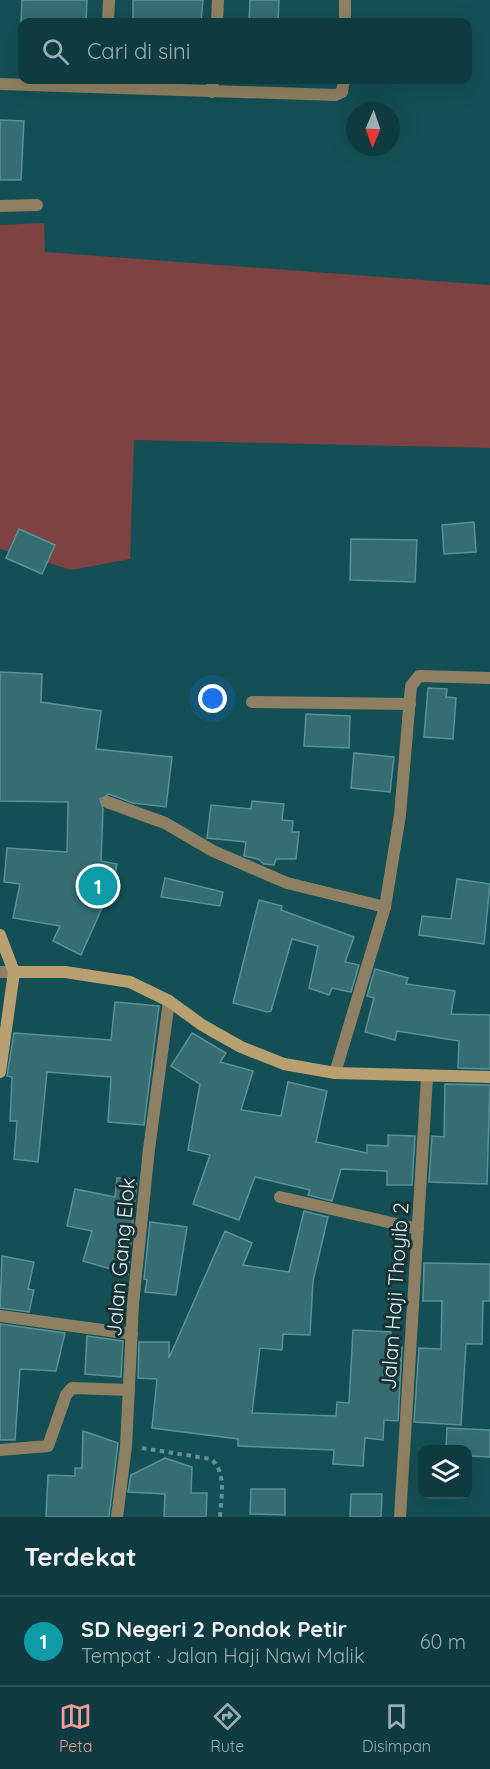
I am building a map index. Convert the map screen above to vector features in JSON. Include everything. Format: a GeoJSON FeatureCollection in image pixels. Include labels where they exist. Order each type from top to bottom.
{"type":"FeatureCollection","features":[{"type":"Feature","properties":{"kind":"main road"},"geometry":{"type":"LineString","coordinates":[[0,936],[14,972],[0,1072]]}},
{"type":"Feature","properties":{"kind":"main road"},"geometry":{"type":"LineString","coordinates":[[14,972],[93,974],[130,982],[169,1001],[202,1025],[241,1047],[284,1064],[335,1073],[490,1077]]}},
{"type":"Feature","properties":{"kind":"street"},"geometry":{"type":"LineString","coordinates":[[108,18],[109,0]]}},
{"type":"Feature","properties":{"kind":"street"},"geometry":{"type":"LineString","coordinates":[[217,18],[218,0]]}},
{"type":"Feature","properties":{"kind":"street"},"geometry":{"type":"LineString","coordinates":[[345,0],[345,18]]}},
{"type":"Feature","properties":{"kind":"street"},"geometry":{"type":"LineString","coordinates":[[0,84],[212,86],[336,95],[342,92],[343,84]]}},
{"type":"Feature","properties":{"kind":"street"},"geometry":{"type":"LineString","coordinates":[[0,206],[37,205]]}},
{"type":"Feature","properties":{"kind":"street"},"geometry":{"type":"LineString","coordinates":[[335,1073],[385,907],[400,815],[411,686],[419,676],[490,678]]}},
{"type":"Feature","properties":{"kind":"street"},"geometry":{"type":"LineString","coordinates":[[252,702],[410,704]]}},
{"type":"Feature","properties":{"kind":"street"},"geometry":{"type":"LineString","coordinates":[[107,802],[165,823],[213,850],[287,883],[385,907]]}},
{"type":"Feature","properties":{"kind":"street"},"geometry":{"type":"LineString","coordinates":[[0,972],[14,972]]}},
{"type":"Feature","properties":{"kind":"street","name":"Jalan Gang Elok"},"geometry":{"type":"LineString","coordinates":[[117,1517],[126,1446],[132,1334],[149,1149],[169,1001]]}},
{"type":"Feature","properties":{"kind":"street","name":"Jalan Haji Thoyib 2"},"geometry":{"type":"LineString","coordinates":[[400,1517],[427,1077]]}},
{"type":"Feature","properties":{"kind":"street"},"geometry":{"type":"LineString","coordinates":[[280,1197],[418,1229]]}},
{"type":"Feature","properties":{"kind":"street"},"geometry":{"type":"LineString","coordinates":[[0,1316],[132,1334]]}},
{"type":"Feature","properties":{"kind":"street"},"geometry":{"type":"LineString","coordinates":[[0,1450],[48,1446],[66,1395],[72,1389],[129,1390]]}},
{"type":"Feature","properties":{"kind":"path"},"geometry":{"type":"LineString","coordinates":[[126,1446],[211,1459],[217,1464],[221,1477],[220,1517]]}},
{"type":"Feature","properties":{"kind":"shaded area"},"geometry":{"type":"Polygon","coordinates":[[[44,223],[45,252],[490,285],[490,448],[134,440],[130,559],[72,570],[0,549],[0,225],[44,223]]]}},
{"type":"Feature","properties":{"kind":"building"},"geometry":{"type":"Polygon","coordinates":[[[22,0],[87,0],[86,18],[21,18],[22,0]]]}},
{"type":"Feature","properties":{"kind":"building"},"geometry":{"type":"Polygon","coordinates":[[[133,0],[203,0],[201,18],[133,18],[133,0]]]}},
{"type":"Feature","properties":{"kind":"building"},"geometry":{"type":"Polygon","coordinates":[[[250,0],[279,0],[278,18],[249,18],[250,0]]]}},
{"type":"Feature","properties":{"kind":"building"},"geometry":{"type":"Polygon","coordinates":[[[0,120],[24,121],[21,180],[0,180],[0,120]]]}},
{"type":"Feature","properties":{"kind":"building"},"geometry":{"type":"Polygon","coordinates":[[[474,522],[476,552],[444,554],[442,525],[474,522]]]}},
{"type":"Feature","properties":{"kind":"building"},"geometry":{"type":"Polygon","coordinates":[[[19,529],[55,545],[42,574],[6,558],[19,529]]]}},
{"type":"Feature","properties":{"kind":"building"},"geometry":{"type":"Polygon","coordinates":[[[351,539],[417,540],[415,582],[350,580],[351,539]]]}},
{"type":"Feature","properties":{"kind":"building"},"geometry":{"type":"Polygon","coordinates":[[[0,672],[42,674],[41,702],[101,711],[96,749],[172,757],[166,807],[133,803],[109,794],[100,799],[103,809],[101,861],[117,864],[114,879],[117,880],[113,900],[106,899],[81,955],[53,941],[60,926],[13,918],[20,884],[4,882],[7,848],[67,852],[68,802],[0,801],[0,672]]]}},
{"type":"Feature","properties":{"kind":"building"},"geometry":{"type":"Polygon","coordinates":[[[428,688],[447,689],[446,697],[456,698],[453,739],[424,737],[428,688]]]}},
{"type":"Feature","properties":{"kind":"building"},"geometry":{"type":"Polygon","coordinates":[[[306,714],[350,716],[349,748],[304,746],[306,714]]]}},
{"type":"Feature","properties":{"kind":"building"},"geometry":{"type":"Polygon","coordinates":[[[354,753],[394,757],[390,792],[351,788],[354,753]]]}},
{"type":"Feature","properties":{"kind":"building"},"geometry":{"type":"Polygon","coordinates":[[[252,801],[284,804],[282,820],[293,821],[292,832],[299,832],[296,859],[276,859],[274,865],[264,864],[258,859],[244,856],[246,842],[207,838],[211,805],[251,809],[252,801]]]}},
{"type":"Feature","properties":{"kind":"building"},"geometry":{"type":"Polygon","coordinates":[[[165,878],[223,892],[220,906],[161,897],[165,878]]]}},
{"type":"Feature","properties":{"kind":"building"},"geometry":{"type":"Polygon","coordinates":[[[457,879],[490,884],[484,944],[419,935],[422,916],[451,919],[457,879]]]}},
{"type":"Feature","properties":{"kind":"building"},"geometry":{"type":"Polygon","coordinates":[[[259,900],[282,906],[281,910],[354,937],[345,962],[359,965],[351,992],[332,988],[329,995],[309,988],[318,946],[292,939],[271,1011],[267,1012],[233,1003],[259,900]]]}},
{"type":"Feature","properties":{"kind":"building"},"geometry":{"type":"Polygon","coordinates":[[[375,969],[408,978],[406,984],[455,991],[451,1014],[490,1015],[490,1069],[458,1068],[459,1041],[397,1031],[395,1040],[365,1032],[374,998],[367,996],[375,969]]]}},
{"type":"Feature","properties":{"kind":"building"},"geometry":{"type":"Polygon","coordinates":[[[115,1002],[159,1006],[144,1125],[108,1122],[111,1077],[47,1072],[38,1162],[14,1159],[17,1121],[10,1121],[12,1077],[7,1076],[14,1033],[111,1040],[115,1002]]]}},
{"type":"Feature","properties":{"kind":"building"},"geometry":{"type":"Polygon","coordinates":[[[192,1033],[226,1053],[220,1062],[253,1071],[241,1110],[281,1116],[288,1082],[327,1091],[316,1142],[367,1153],[367,1145],[388,1146],[388,1135],[415,1136],[412,1185],[387,1185],[387,1171],[341,1169],[332,1201],[308,1195],[310,1190],[255,1177],[239,1220],[193,1204],[210,1155],[188,1150],[200,1084],[171,1066],[192,1033]]]}},
{"type":"Feature","properties":{"kind":"building"},"geometry":{"type":"Polygon","coordinates":[[[445,1084],[490,1085],[487,1184],[429,1182],[432,1136],[444,1137],[445,1084]]]}},
{"type":"Feature","properties":{"kind":"building"},"geometry":{"type":"Polygon","coordinates":[[[117,1178],[137,1179],[128,1274],[83,1261],[92,1231],[67,1226],[75,1189],[115,1197],[117,1178]]]}},
{"type":"Feature","properties":{"kind":"building"},"geometry":{"type":"Polygon","coordinates":[[[304,1211],[328,1217],[313,1281],[310,1335],[283,1334],[282,1350],[260,1348],[252,1413],[336,1416],[337,1402],[349,1403],[353,1330],[391,1332],[390,1347],[402,1347],[398,1421],[384,1420],[383,1440],[365,1438],[363,1466],[333,1464],[334,1450],[238,1446],[238,1439],[152,1428],[157,1379],[138,1378],[139,1342],[169,1342],[169,1358],[225,1231],[252,1243],[243,1265],[289,1272],[304,1211]]]}},
{"type":"Feature","properties":{"kind":"building"},"geometry":{"type":"Polygon","coordinates":[[[150,1222],[187,1227],[176,1295],[145,1292],[147,1280],[144,1279],[150,1222]]]}},
{"type":"Feature","properties":{"kind":"building"},"geometry":{"type":"Polygon","coordinates":[[[2,1256],[34,1262],[28,1289],[34,1290],[29,1312],[0,1308],[2,1256]]]}},
{"type":"Feature","properties":{"kind":"building"},"geometry":{"type":"Polygon","coordinates":[[[424,1263],[490,1264],[490,1301],[483,1301],[482,1344],[466,1344],[461,1425],[414,1422],[419,1348],[441,1349],[442,1301],[423,1301],[424,1263]]]}},
{"type":"Feature","properties":{"kind":"building"},"geometry":{"type":"Polygon","coordinates":[[[0,1324],[65,1333],[56,1371],[20,1369],[15,1440],[0,1440],[0,1324]]]}},
{"type":"Feature","properties":{"kind":"building"},"geometry":{"type":"Polygon","coordinates":[[[87,1336],[123,1341],[121,1377],[85,1374],[87,1336]]]}},
{"type":"Feature","properties":{"kind":"building"},"geometry":{"type":"Polygon","coordinates":[[[447,1428],[490,1430],[490,1457],[472,1456],[472,1445],[446,1445],[447,1428]]]}},
{"type":"Feature","properties":{"kind":"building"},"geometry":{"type":"Polygon","coordinates":[[[83,1431],[118,1443],[109,1517],[46,1517],[48,1475],[75,1476],[75,1468],[82,1468],[83,1431]]]}},
{"type":"Feature","properties":{"kind":"building"},"geometry":{"type":"Polygon","coordinates":[[[165,1458],[192,1467],[191,1493],[207,1493],[206,1517],[164,1517],[165,1494],[128,1492],[131,1475],[165,1458]]]}},
{"type":"Feature","properties":{"kind":"building"},"geometry":{"type":"Polygon","coordinates":[[[251,1489],[285,1489],[285,1515],[250,1514],[251,1489]]]}},
{"type":"Feature","properties":{"kind":"building"},"geometry":{"type":"Polygon","coordinates":[[[351,1494],[382,1494],[381,1517],[350,1517],[351,1494]]]}},
{"type":"Feature","properties":{"kind":"place","name":"SD Negeri 2 Pondok Petir"},"geometry":{"type":"Point","coordinates":[98,886]}}]}
